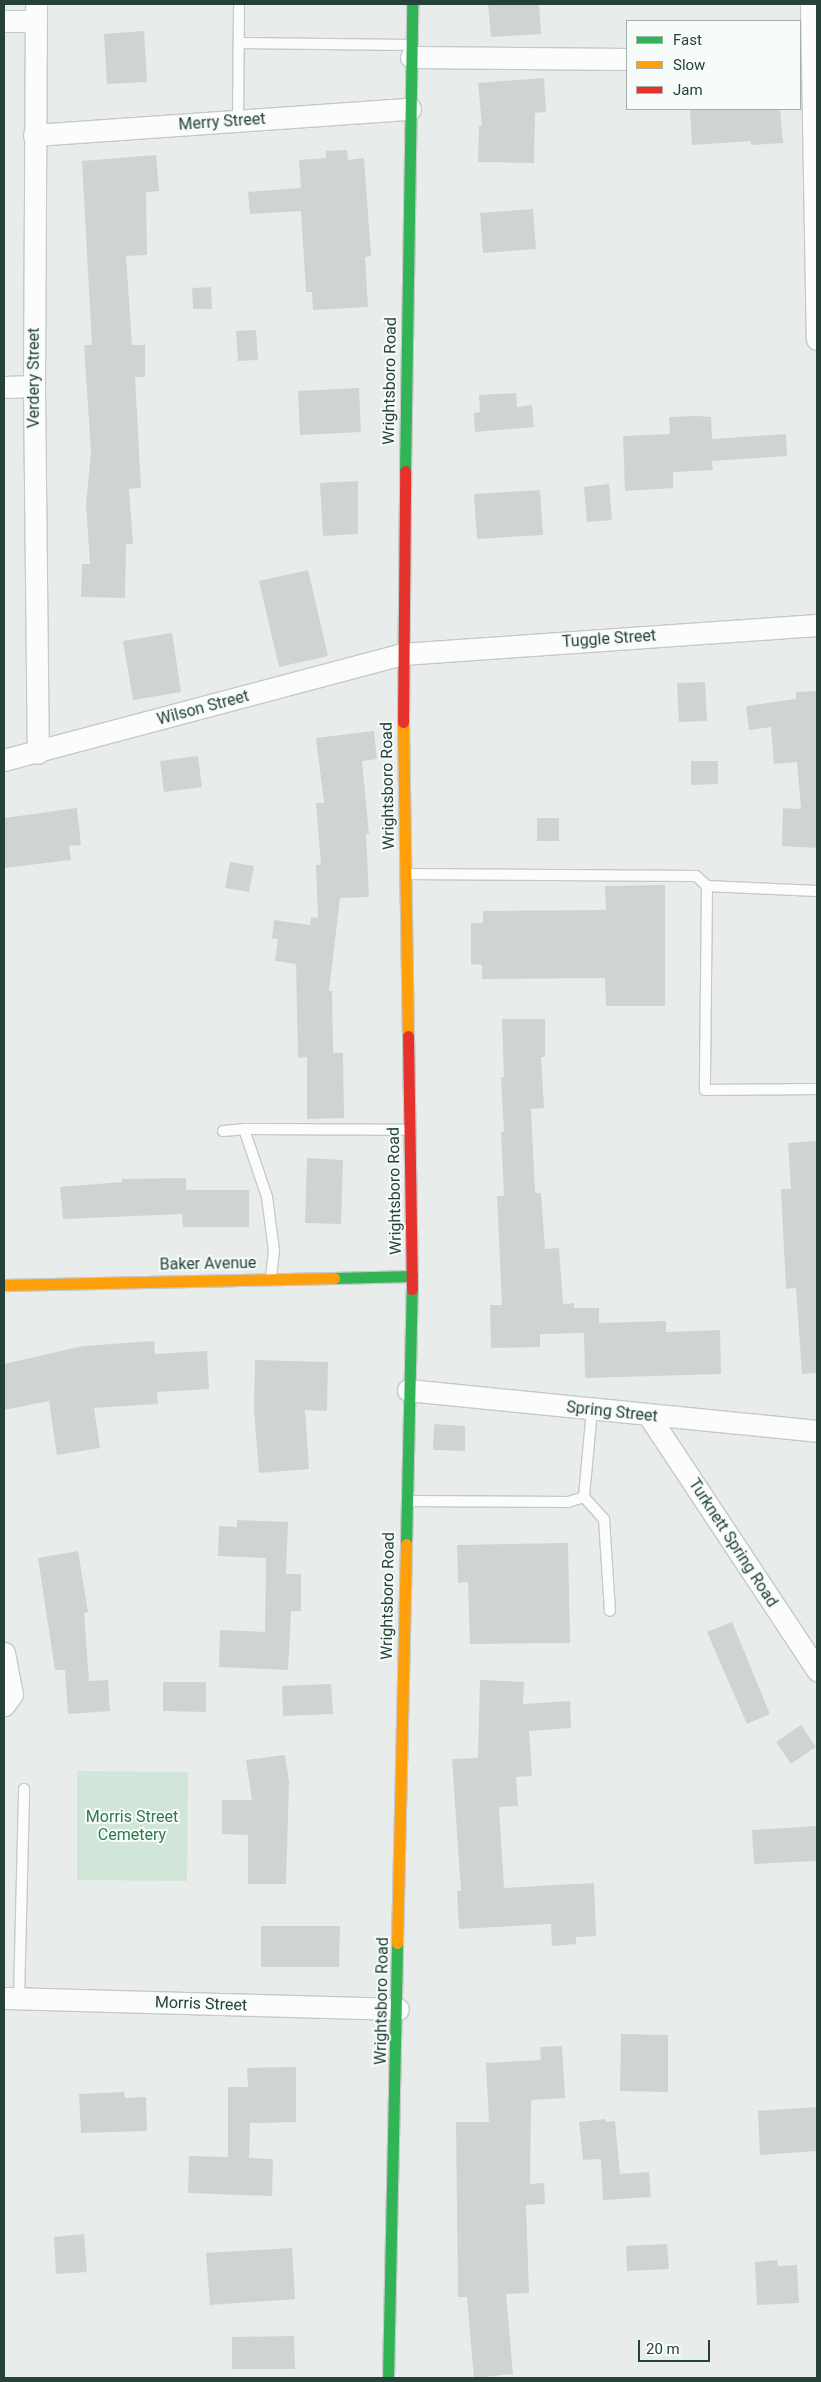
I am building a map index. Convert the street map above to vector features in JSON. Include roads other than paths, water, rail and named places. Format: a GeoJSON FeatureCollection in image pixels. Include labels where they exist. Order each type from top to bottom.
{"type":"FeatureCollection","features":[{"type":"Feature","properties":{"kind":"main road","name":"Wrightsboro Road"},"geometry":{"type":"LineString","coordinates":[[388,2378],[398,2009],[408,1390],[412,1276],[402,654],[412,4]]}},
{"type":"Feature","properties":{"kind":"main road","name":"Baker Avenue"},"geometry":{"type":"LineString","coordinates":[[4,1285],[412,1276]]}},
{"type":"Feature","properties":{"kind":"street"},"geometry":{"type":"LineString","coordinates":[[811,4],[805,60],[817,339]]}},
{"type":"Feature","properties":{"kind":"street"},"geometry":{"type":"LineString","coordinates":[[4,21],[36,12]]}},
{"type":"Feature","properties":{"kind":"street","name":"Verdery Street"},"geometry":{"type":"LineString","coordinates":[[36,12],[34,386],[38,753]]}},
{"type":"Feature","properties":{"kind":"street"},"geometry":{"type":"LineString","coordinates":[[411,51],[626,58]]}},
{"type":"Feature","properties":{"kind":"street","name":"Merry Street"},"geometry":{"type":"LineString","coordinates":[[34,135],[410,109]]}},
{"type":"Feature","properties":{"kind":"street"},"geometry":{"type":"LineString","coordinates":[[4,387],[34,386]]}},
{"type":"Feature","properties":{"kind":"street","name":"Tuggle Street"},"geometry":{"type":"LineString","coordinates":[[402,654],[817,624]]}},
{"type":"Feature","properties":{"kind":"street","name":"Wilson Street"},"geometry":{"type":"LineString","coordinates":[[4,760],[38,753],[402,654]]}},
{"type":"Feature","properties":{"kind":"street","name":"Spring Street"},"geometry":{"type":"LineString","coordinates":[[408,1390],[649,1416],[817,1431]]}},
{"type":"Feature","properties":{"kind":"street","name":"Turknett Spring Road"},"geometry":{"type":"LineString","coordinates":[[649,1416],[817,1670]]}},
{"type":"Feature","properties":{"kind":"street"},"geometry":{"type":"LineString","coordinates":[[4,1653],[12,1694],[4,1705]]}},
{"type":"Feature","properties":{"kind":"street","name":"Morris Street"},"geometry":{"type":"LineString","coordinates":[[11,1998],[398,2009]]}},
{"type":"Feature","properties":{"kind":"lane"},"geometry":{"type":"LineString","coordinates":[[238,121],[239,4]]}},
{"type":"Feature","properties":{"kind":"lane"},"geometry":{"type":"LineString","coordinates":[[238,44],[411,51]]}},
{"type":"Feature","properties":{"kind":"lane"},"geometry":{"type":"LineString","coordinates":[[405,874],[696,876],[707,886],[817,891]]}},
{"type":"Feature","properties":{"kind":"lane"},"geometry":{"type":"LineString","coordinates":[[707,886],[706,1090],[817,1089]]}},
{"type":"Feature","properties":{"kind":"lane"},"geometry":{"type":"LineString","coordinates":[[244,1129],[267,1197],[274,1250],[271,1279]]}},
{"type":"Feature","properties":{"kind":"lane"},"geometry":{"type":"LineString","coordinates":[[223,1131],[244,1129],[410,1130]]}},
{"type":"Feature","properties":{"kind":"lane"},"geometry":{"type":"LineString","coordinates":[[592,1410],[584,1497],[604,1519],[610,1611]]}},
{"type":"Feature","properties":{"kind":"lane"},"geometry":{"type":"LineString","coordinates":[[406,1501],[568,1502],[584,1497]]}},
{"type":"Feature","properties":{"kind":"lane"},"geometry":{"type":"LineString","coordinates":[[11,1998],[24,1789]]}},
{"type":"Feature","properties":{"kind":"park label","name":"Morris Street Cemetery"},"geometry":{"type":"Point","coordinates":[132,1826]}}]}
